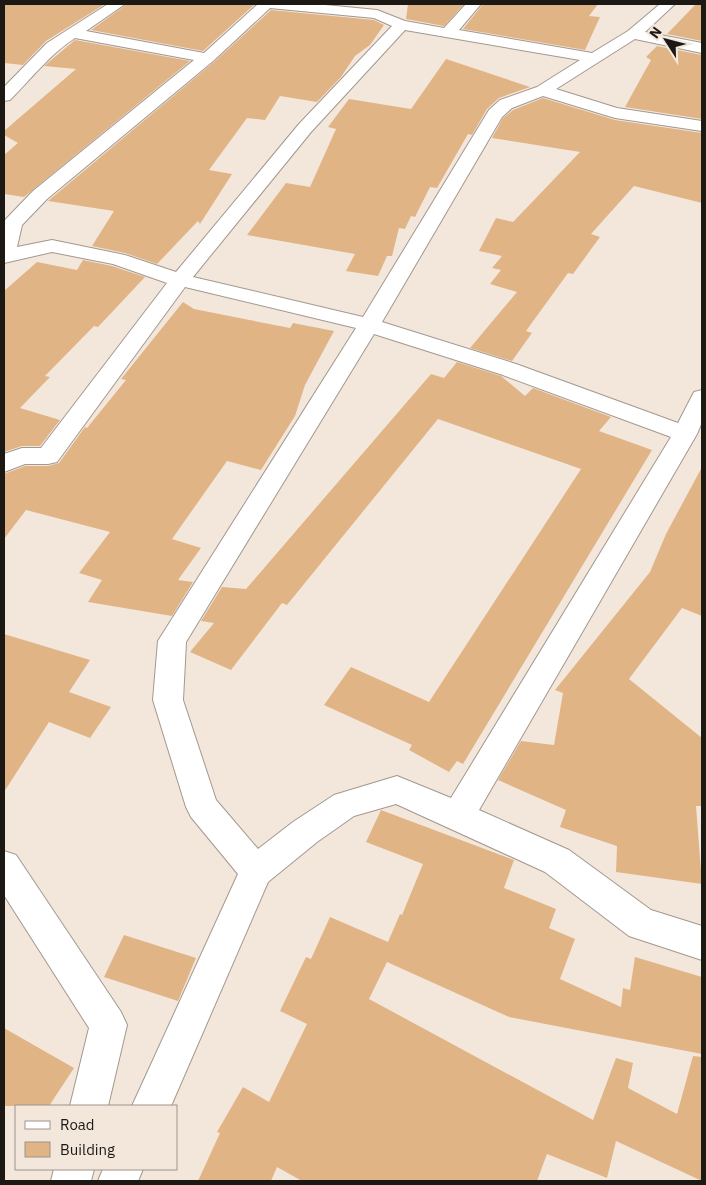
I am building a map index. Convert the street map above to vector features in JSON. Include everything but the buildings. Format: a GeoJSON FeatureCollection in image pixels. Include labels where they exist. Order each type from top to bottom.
{"type":"FeatureCollection","features":[{"type":"Feature","properties":{"kind":"street"},"geometry":{"type":"LineString","coordinates":[[4,96],[32,69],[52,46],[118,4]]}},
{"type":"Feature","properties":{"kind":"street"},"geometry":{"type":"LineString","coordinates":[[266,4],[207,58],[40,194],[13,223],[5,256],[52,246],[118,259],[180,280],[369,325],[508,369],[684,434]]}},
{"type":"Feature","properties":{"kind":"street"},"geometry":{"type":"LineString","coordinates":[[272,4],[324,6],[377,14],[401,25],[593,58]]}},
{"type":"Feature","properties":{"kind":"street"},"geometry":{"type":"LineString","coordinates":[[448,32],[474,4]]}},
{"type":"Feature","properties":{"kind":"street"},"geometry":{"type":"LineString","coordinates":[[256,871],[202,806],[168,700],[172,641],[369,325],[495,114],[506,104],[543,90],[633,34],[668,4]]}},
{"type":"Feature","properties":{"kind":"street"},"geometry":{"type":"LineString","coordinates":[[4,464],[22,456],[48,456],[180,280],[306,128],[401,25]]}},
{"type":"Feature","properties":{"kind":"street"},"geometry":{"type":"LineString","coordinates":[[71,33],[207,58]]}},
{"type":"Feature","properties":{"kind":"street"},"geometry":{"type":"LineString","coordinates":[[633,34],[702,48]]}},
{"type":"Feature","properties":{"kind":"street"},"geometry":{"type":"LineString","coordinates":[[543,90],[615,113],[702,126]]}},
{"type":"Feature","properties":{"kind":"street"},"geometry":{"type":"LineString","coordinates":[[458,816],[684,434],[702,396]]}},
{"type":"Feature","properties":{"kind":"street"},"geometry":{"type":"LineString","coordinates":[[151,1105],[256,871],[305,832],[345,805],[397,790],[557,861],[641,924],[702,943]]}},
{"type":"Feature","properties":{"kind":"street"},"geometry":{"type":"LineString","coordinates":[[4,866],[108,1025],[89,1105]]}}]}
